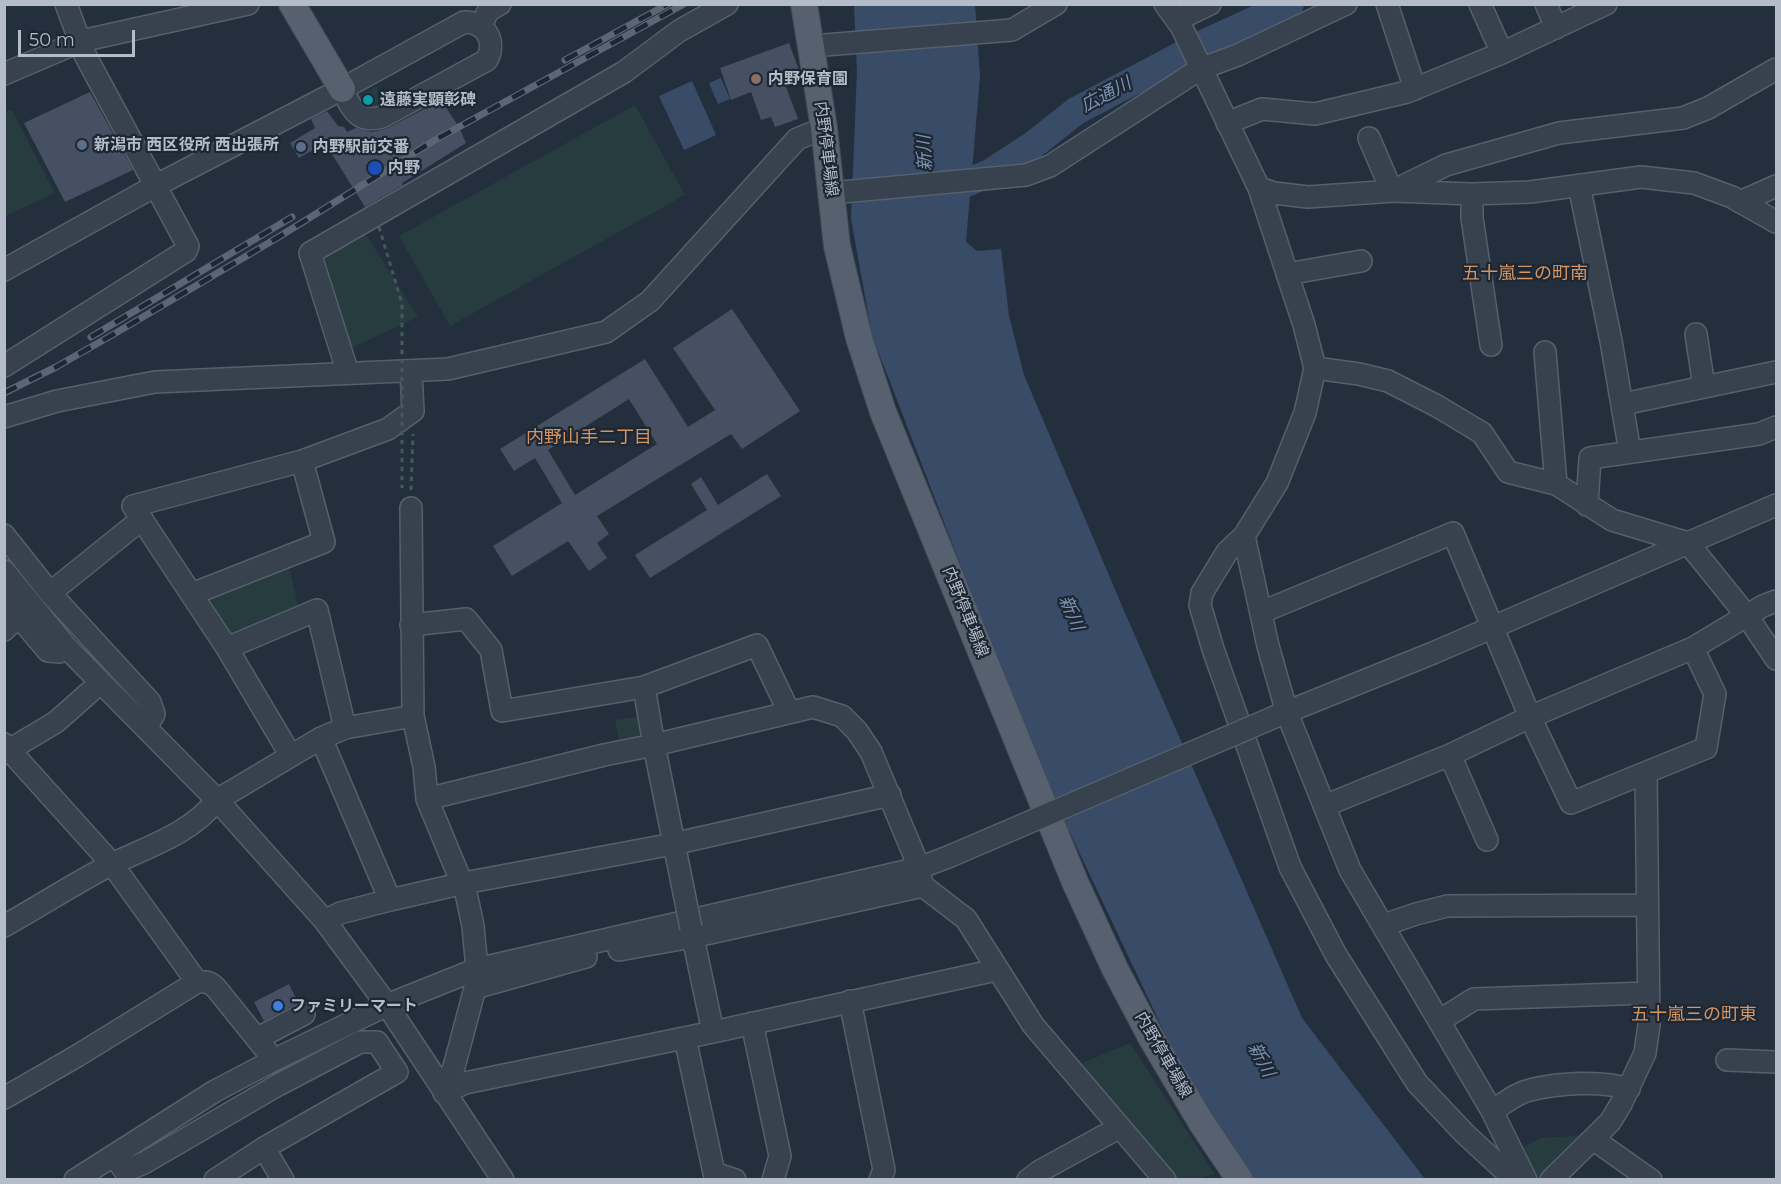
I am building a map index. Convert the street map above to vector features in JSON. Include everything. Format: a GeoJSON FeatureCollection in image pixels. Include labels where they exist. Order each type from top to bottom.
{"type":"FeatureCollection","features":[{"type":"Feature","properties":{"kind":"main road"},"geometry":{"type":"LineString","coordinates":[[292,4],[342,89]]}},
{"type":"Feature","properties":{"kind":"main road","name":"内野停車場線"},"geometry":{"type":"LineString","coordinates":[[804,4],[824,128],[837,246],[859,338],[883,412],[1045,811],[1115,969],[1201,1122],[1240,1179]]}},
{"type":"Feature","properties":{"kind":"street"},"geometry":{"type":"LineString","coordinates":[[4,366],[186,251],[188,246],[85,55],[66,4]]}},
{"type":"Feature","properties":{"kind":"street"},"geometry":{"type":"LineString","coordinates":[[4,74],[81,41],[248,4]]}},
{"type":"Feature","properties":{"kind":"street"},"geometry":{"type":"LineString","coordinates":[[481,26],[488,11],[500,4]]}},
{"type":"Feature","properties":{"kind":"street"},"geometry":{"type":"LineString","coordinates":[[348,373],[310,252],[624,72],[679,30],[726,4]]}},
{"type":"Feature","properties":{"kind":"street"},"geometry":{"type":"LineString","coordinates":[[812,46],[1012,30],[1056,4]]}},
{"type":"Feature","properties":{"kind":"street"},"geometry":{"type":"LineString","coordinates":[[1210,4],[1174,17],[1259,188],[1304,325],[1315,368],[1305,413],[1277,483],[1244,536],[1227,552],[1203,593],[1200,605],[1254,769],[1290,867],[1336,955],[1417,1083],[1465,1134],[1503,1169],[1525,1178]]}},
{"type":"Feature","properties":{"kind":"street"},"geometry":{"type":"LineString","coordinates":[[831,193],[1026,175],[1050,166],[1199,66],[1238,55],[1346,4]]}},
{"type":"Feature","properties":{"kind":"street"},"geometry":{"type":"LineString","coordinates":[[1387,4],[1416,89]]}},
{"type":"Feature","properties":{"kind":"street"},"geometry":{"type":"LineString","coordinates":[[1480,4],[1502,53]]}},
{"type":"Feature","properties":{"kind":"street"},"geometry":{"type":"LineString","coordinates":[[1546,4],[1556,28]]}},
{"type":"Feature","properties":{"kind":"street"},"geometry":{"type":"LineString","coordinates":[[1227,123],[1262,109],[1315,114],[1416,89],[1502,53],[1606,4]]}},
{"type":"Feature","properties":{"kind":"street"},"geometry":{"type":"LineString","coordinates":[[4,270],[155,186],[342,89],[464,22],[481,26],[489,35],[492,44],[487,60],[382,117],[372,120],[361,117],[352,110],[342,89]]}},
{"type":"Feature","properties":{"kind":"street"},"geometry":{"type":"LineString","coordinates":[[1394,191],[1446,165],[1559,133],[1683,118],[1708,108],[1776,69]]}},
{"type":"Feature","properties":{"kind":"street"},"geometry":{"type":"LineString","coordinates":[[4,417],[57,401],[155,382],[448,369],[606,332],[650,301],[797,139],[824,128]]}},
{"type":"Feature","properties":{"kind":"street"},"geometry":{"type":"LineString","coordinates":[[1369,138],[1394,191]]}},
{"type":"Feature","properties":{"kind":"street"},"geometry":{"type":"LineString","coordinates":[[1259,188],[1274,194],[1308,197],[1394,191],[1472,194],[1530,192],[1641,177],[1694,183],[1740,202],[1776,222]]}},
{"type":"Feature","properties":{"kind":"street"},"geometry":{"type":"LineString","coordinates":[[1579,185],[1623,404],[1630,453]]}},
{"type":"Feature","properties":{"kind":"street"},"geometry":{"type":"LineString","coordinates":[[1740,202],[1776,186]]}},
{"type":"Feature","properties":{"kind":"street"},"geometry":{"type":"LineString","coordinates":[[1472,194],[1472,219],[1491,345]]}},
{"type":"Feature","properties":{"kind":"street"},"geometry":{"type":"LineString","coordinates":[[1287,274],[1361,261]]}},
{"type":"Feature","properties":{"kind":"street"},"geometry":{"type":"LineString","coordinates":[[1696,334],[1704,387]]}},
{"type":"Feature","properties":{"kind":"street"},"geometry":{"type":"LineString","coordinates":[[1545,352],[1556,484]]}},
{"type":"Feature","properties":{"kind":"street"},"geometry":{"type":"LineString","coordinates":[[1315,368],[1359,374],[1388,381],[1437,406],[1482,433],[1508,472],[1556,484],[1612,520],[1688,543],[1747,616],[1776,659]]}},
{"type":"Feature","properties":{"kind":"street"},"geometry":{"type":"LineString","coordinates":[[291,756],[228,648],[133,506],[302,461],[388,429],[413,411],[411,370]]}},
{"type":"Feature","properties":{"kind":"street"},"geometry":{"type":"LineString","coordinates":[[1623,404],[1776,372]]}},
{"type":"Feature","properties":{"kind":"street"},"geometry":{"type":"LineString","coordinates":[[1587,505],[1590,458],[1759,434],[1776,427]]}},
{"type":"Feature","properties":{"kind":"street"},"geometry":{"type":"LineString","coordinates":[[192,594],[324,542],[302,461]]}},
{"type":"Feature","properties":{"kind":"street"},"geometry":{"type":"LineString","coordinates":[[411,497],[413,716],[424,767],[427,799],[464,883],[473,926],[476,978],[454,1067],[444,1093]]}},
{"type":"Feature","properties":{"kind":"street"},"geometry":{"type":"LineString","coordinates":[[476,978],[636,946],[921,877],[948,857],[1494,627],[1776,505]]}},
{"type":"Feature","properties":{"kind":"street"},"geometry":{"type":"LineString","coordinates":[[50,593],[142,519]]}},
{"type":"Feature","properties":{"kind":"street"},"geometry":{"type":"LineString","coordinates":[[1262,612],[1453,533],[1530,717],[1571,803],[1706,748],[1715,694],[1693,648]]}},
{"type":"Feature","properties":{"kind":"street"},"geometry":{"type":"LineString","coordinates":[[4,536],[50,593],[150,702],[154,714],[146,728]]}},
{"type":"Feature","properties":{"kind":"street"},"geometry":{"type":"LineString","coordinates":[[1244,536],[1262,612],[1282,715],[1324,806],[1350,870],[1492,1111],[1525,1178]]}},
{"type":"Feature","properties":{"kind":"street"},"geometry":{"type":"LineString","coordinates":[[4,571],[18,617]]}},
{"type":"Feature","properties":{"kind":"street"},"geometry":{"type":"LineString","coordinates":[[4,599],[18,617],[66,647],[217,800],[325,921],[342,959],[387,1005],[503,1179]]}},
{"type":"Feature","properties":{"kind":"street"},"geometry":{"type":"LineString","coordinates":[[1324,806],[1450,755],[1530,717],[1693,648],[1776,601]]}},
{"type":"Feature","properties":{"kind":"street"},"geometry":{"type":"LineString","coordinates":[[228,648],[317,610],[345,728]]}},
{"type":"Feature","properties":{"kind":"street"},"geometry":{"type":"LineString","coordinates":[[411,625],[466,619],[491,650],[502,711],[644,687],[757,645],[789,712]]}},
{"type":"Feature","properties":{"kind":"street"},"geometry":{"type":"LineString","coordinates":[[100,683],[56,722],[6,749],[112,864],[197,982]]}},
{"type":"Feature","properties":{"kind":"street"},"geometry":{"type":"LineString","coordinates":[[644,687],[673,844],[713,1032]]}},
{"type":"Feature","properties":{"kind":"street"},"geometry":{"type":"LineString","coordinates":[[427,799],[604,754],[654,745],[813,706],[842,716],[857,731],[871,752],[921,877],[966,919],[996,970],[1033,1025],[1165,1179]]}},
{"type":"Feature","properties":{"kind":"street"},"geometry":{"type":"LineString","coordinates":[[4,927],[112,864],[159,845],[205,815],[217,800],[321,738],[345,728],[413,716]]}},
{"type":"Feature","properties":{"kind":"street"},"geometry":{"type":"LineString","coordinates":[[321,738],[390,900]]}},
{"type":"Feature","properties":{"kind":"street"},"geometry":{"type":"LineString","coordinates":[[1450,755],[1487,840]]}},
{"type":"Feature","properties":{"kind":"street"},"geometry":{"type":"LineString","coordinates":[[1551,1179],[1610,1122],[1629,1089],[1645,1053],[1649,1025],[1646,773]]}},
{"type":"Feature","properties":{"kind":"street"},"geometry":{"type":"LineString","coordinates":[[325,921],[340,913],[464,883],[673,844],[890,795]]}},
{"type":"Feature","properties":{"kind":"street"},"geometry":{"type":"LineString","coordinates":[[75,1179],[215,1091],[387,1005],[476,978],[921,877]]}},
{"type":"Feature","properties":{"kind":"street"},"geometry":{"type":"LineString","coordinates":[[1384,925],[1447,906],[1647,905]]}},
{"type":"Feature","properties":{"kind":"street"},"geometry":{"type":"LineString","coordinates":[[444,1093],[465,1083],[996,970]]}},
{"type":"Feature","properties":{"kind":"street"},"geometry":{"type":"LineString","coordinates":[[4,1098],[197,982],[204,981],[211,983],[258,1038],[273,1060]]}},
{"type":"Feature","properties":{"kind":"street"},"geometry":{"type":"LineString","coordinates":[[1439,1021],[1474,999],[1648,993]]}},
{"type":"Feature","properties":{"kind":"street"},"geometry":{"type":"LineString","coordinates":[[850,1001],[884,1170],[880,1179]]}},
{"type":"Feature","properties":{"kind":"street"},"geometry":{"type":"LineString","coordinates":[[258,1038],[311,1014],[327,1034]]}},
{"type":"Feature","properties":{"kind":"street"},"geometry":{"type":"LineString","coordinates":[[752,1023],[780,1156],[773,1179]]}},
{"type":"Feature","properties":{"kind":"street"},"geometry":{"type":"LineString","coordinates":[[685,1038],[714,1173],[735,1179]]}},
{"type":"Feature","properties":{"kind":"street"},"geometry":{"type":"LineString","coordinates":[[114,1156],[126,1170],[144,1163],[279,1085],[360,1042],[377,1042],[397,1072],[264,1148],[215,1179]]}},
{"type":"Feature","properties":{"kind":"street"},"geometry":{"type":"LineString","coordinates":[[1727,1060],[1776,1062]]}},
{"type":"Feature","properties":{"kind":"street"},"geometry":{"type":"LineString","coordinates":[[1492,1111],[1529,1090],[1577,1084],[1616,1085],[1629,1089]]}},
{"type":"Feature","properties":{"kind":"street"},"geometry":{"type":"LineString","coordinates":[[1028,1179],[1120,1128]]}},
{"type":"Feature","properties":{"kind":"street"},"geometry":{"type":"LineString","coordinates":[[1593,1139],[1651,1179]]}},
{"type":"Feature","properties":{"kind":"street"},"geometry":{"type":"LineString","coordinates":[[264,1148],[283,1179]]}},
{"type":"Feature","properties":{"kind":"path"},"geometry":{"type":"LineString","coordinates":[[379,227],[402,304],[402,488]]}},
{"type":"Feature","properties":{"kind":"path"},"geometry":{"type":"LineString","coordinates":[[411,497],[413,411]]}},
{"type":"Feature","properties":{"kind":"green space"},"geometry":{"type":"Polygon","coordinates":[[[377,86],[379,108],[373,110],[350,101],[377,86]]]}},
{"type":"Feature","properties":{"kind":"green space"},"geometry":{"type":"Polygon","coordinates":[[[635,105],[685,195],[450,326],[399,236],[635,105]]]}},
{"type":"Feature","properties":{"kind":"green space"},"geometry":{"type":"Polygon","coordinates":[[[12,110],[55,193],[5,216],[5,112],[12,110]]]}},
{"type":"Feature","properties":{"kind":"green space"},"geometry":{"type":"Polygon","coordinates":[[[360,225],[418,317],[347,350],[315,254],[360,225]]]}},
{"type":"Feature","properties":{"kind":"green space"},"geometry":{"type":"Polygon","coordinates":[[[288,561],[299,610],[229,640],[200,597],[288,561]]]}},
{"type":"Feature","properties":{"kind":"green space"},"geometry":{"type":"Polygon","coordinates":[[[643,716],[647,739],[620,743],[615,720],[643,716]]]}},
{"type":"Feature","properties":{"kind":"green space"},"geometry":{"type":"Polygon","coordinates":[[[1130,1043],[1215,1174],[1198,1179],[1169,1179],[1073,1067],[1130,1043]]]}},
{"type":"Feature","properties":{"kind":"green space"},"geometry":{"type":"Polygon","coordinates":[[[1590,1135],[1542,1179],[1534,1179],[1518,1150],[1541,1138],[1590,1135]]]}},
{"type":"Feature","properties":{"kind":"water","name":"新川"},"geometry":{"type":"Polygon","coordinates":[[[854,5],[975,5],[980,76],[966,242],[977,251],[1001,249],[1009,316],[1024,375],[1302,1018],[1425,1179],[1245,1179],[1220,1150],[1036,761],[872,335],[851,219],[857,71],[854,5]]]}},
{"type":"Feature","properties":{"kind":"water"},"geometry":{"type":"Polygon","coordinates":[[[721,78],[730,99],[718,104],[709,83],[721,78]]]}},
{"type":"Feature","properties":{"kind":"water"},"geometry":{"type":"Polygon","coordinates":[[[692,81],[716,135],[684,150],[659,96],[692,81]]]}},
{"type":"Feature","properties":{"kind":"building"},"geometry":{"type":"Polygon","coordinates":[[[789,43],[800,73],[783,79],[798,119],[775,127],[771,117],[761,120],[751,92],[731,100],[720,68],[789,43]]]}},
{"type":"Feature","properties":{"kind":"building","name":"新潟市 西区役所 西出張所"},"geometry":{"type":"Polygon","coordinates":[[[90,92],[133,170],[65,202],[24,123],[90,92]]]}},
{"type":"Feature","properties":{"kind":"building"},"geometry":{"type":"Polygon","coordinates":[[[441,100],[459,127],[466,143],[365,207],[325,143],[299,158],[290,143],[315,128],[311,119],[327,111],[338,126],[344,127],[347,132],[356,128],[372,132],[388,128],[441,100]]]}},
{"type":"Feature","properties":{"kind":"building"},"geometry":{"type":"Polygon","coordinates":[[[732,309],[800,411],[742,449],[731,434],[597,516],[609,534],[597,543],[607,558],[589,571],[568,541],[512,576],[493,546],[562,503],[535,458],[514,471],[500,449],[645,359],[688,427],[715,410],[673,348],[732,309]],[[629,399],[548,450],[575,495],[657,444],[629,399]]]}},
{"type":"Feature","properties":{"kind":"building"},"geometry":{"type":"Polygon","coordinates":[[[767,474],[781,496],[650,578],[635,555],[707,510],[691,484],[701,477],[718,505],[767,474]]]}},
{"type":"Feature","properties":{"kind":"building","name":"ファミリーマート"},"geometry":{"type":"Polygon","coordinates":[[[289,984],[298,1003],[264,1021],[254,1002],[289,984]]]}},
{"type":"Feature","properties":{"kind":"waterway","name":"広通川"},"geometry":{"type":"LineString","coordinates":[[966,183],[990,173],[1033,145],[1076,111],[1203,44],[1290,4]]}},
{"type":"Feature","properties":{"kind":"railway"},"geometry":{"type":"LineString","coordinates":[[565,60],[668,4]]}},
{"type":"Feature","properties":{"kind":"railway"},"geometry":{"type":"LineString","coordinates":[[4,393],[114,334],[277,238],[435,140],[684,4]]}},
{"type":"Feature","properties":{"kind":"railway"},"geometry":{"type":"LineString","coordinates":[[91,337],[292,217]]}},
{"type":"Feature","properties":{"kind":"place","name":"内野保育園"},"geometry":{"type":"Point","coordinates":[756,79]}},
{"type":"Feature","properties":{"kind":"place","name":"遠藤実顕彰碑"},"geometry":{"type":"Point","coordinates":[368,100]}},
{"type":"Feature","properties":{"kind":"place","name":"新潟市 西区役所 西出張所"},"geometry":{"type":"Point","coordinates":[82,145]}},
{"type":"Feature","properties":{"kind":"place","name":"内野駅前交番"},"geometry":{"type":"Point","coordinates":[301,147]}},
{"type":"Feature","properties":{"kind":"place","name":"内野"},"geometry":{"type":"Point","coordinates":[375,168]}},
{"type":"Feature","properties":{"kind":"place","name":"ファミリーマート"},"geometry":{"type":"Point","coordinates":[278,1006]}},
{"type":"Feature","properties":{"kind":"district","name":"五十嵐三の町南"},"geometry":{"type":"Point","coordinates":[1525,274]}},
{"type":"Feature","properties":{"kind":"district","name":"内野山手二丁目"},"geometry":{"type":"Point","coordinates":[589,438]}},
{"type":"Feature","properties":{"kind":"district","name":"五十嵐三の町東"},"geometry":{"type":"Point","coordinates":[1694,1015]}}]}
